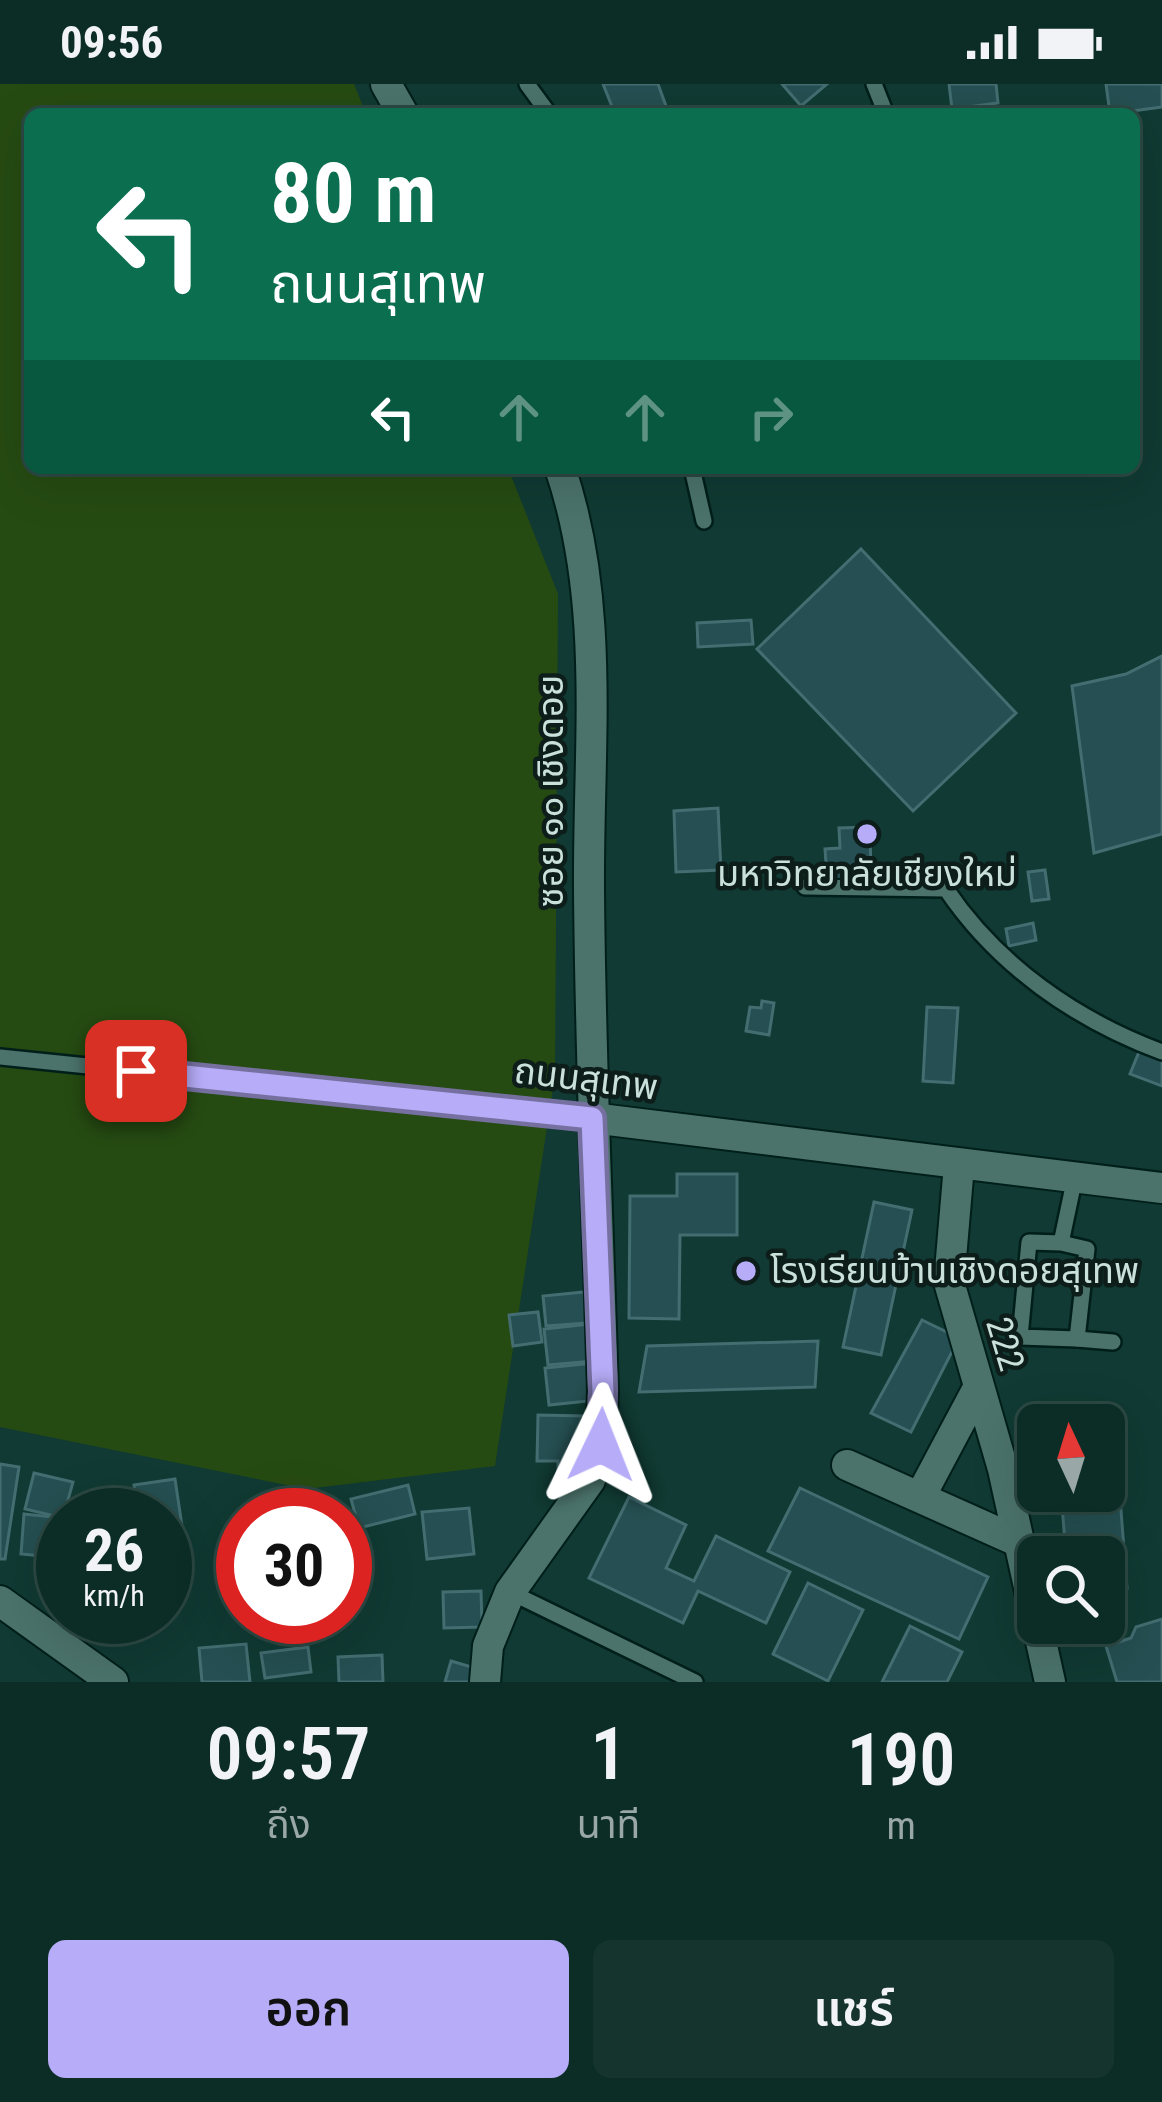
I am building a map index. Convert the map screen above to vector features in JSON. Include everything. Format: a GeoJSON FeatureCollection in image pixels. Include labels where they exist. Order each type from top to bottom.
{"type":"FeatureCollection","features":[{"type":"Feature","properties":{"kind":"street","name":"ซอย ๑๐ เชิงดอย"},"geometry":{"type":"LineString","coordinates":[[485,1682],[488,1646],[510,1592],[590,1480],[601,1445],[592,1118],[588,588],[562,474]]}},
{"type":"Feature","properties":{"kind":"street","name":"ถนนสุเทพ"},"geometry":{"type":"LineString","coordinates":[[592,1118],[1162,1188]]}},
{"type":"Feature","properties":{"kind":"street","name":"222"},"geometry":{"type":"LineString","coordinates":[[959,1165],[949,1282],[1003,1469],[1017,1540]]}},
{"type":"Feature","properties":{"kind":"street"},"geometry":{"type":"LineString","coordinates":[[920,1497],[978,1388]]}},
{"type":"Feature","properties":{"kind":"street"},"geometry":{"type":"LineString","coordinates":[[847,1466],[1017,1540]]}},
{"type":"Feature","properties":{"kind":"street"},"geometry":{"type":"LineString","coordinates":[[0,1601],[113,1682]]}},
{"type":"Feature","properties":{"kind":"street","name":"222"},"geometry":{"type":"LineString","coordinates":[[1041,1644],[1050,1682]]}},
{"type":"Feature","properties":{"kind":"lane"},"geometry":{"type":"LineString","coordinates":[[693,474],[704,521]]}},
{"type":"Feature","properties":{"kind":"lane"},"geometry":{"type":"LineString","coordinates":[[805,887],[946,889],[979,930],[1038,986],[1080,1014],[1162,1052]]}},
{"type":"Feature","properties":{"kind":"lane","name":"ถนนสุเทพ"},"geometry":{"type":"LineString","coordinates":[[0,1057],[592,1118]]}},
{"type":"Feature","properties":{"kind":"lane"},"geometry":{"type":"LineString","coordinates":[[1061,1243],[1075,1178]]}},
{"type":"Feature","properties":{"kind":"lane"},"geometry":{"type":"LineString","coordinates":[[1077,1339],[1087,1249],[1029,1242],[1020,1336],[1114,1342]]}},
{"type":"Feature","properties":{"kind":"lane"},"geometry":{"type":"LineString","coordinates":[[510,1592],[694,1682]]}},
{"type":"Feature","properties":{"kind":"green space"},"geometry":{"type":"Polygon","coordinates":[[[0,84],[354,84],[364,108],[24,108],[24,474],[510,474],[558,594],[555,1075],[495,1466],[301,1488],[0,1427],[0,84]]]}},
{"type":"Feature","properties":{"kind":"building"},"geometry":{"type":"Polygon","coordinates":[[[603,84],[658,84],[666,106],[661,108],[613,108],[603,84]]]}},
{"type":"Feature","properties":{"kind":"building"},"geometry":{"type":"Polygon","coordinates":[[[782,84],[827,84],[801,106],[782,84]]]}},
{"type":"Feature","properties":{"kind":"building"},"geometry":{"type":"Polygon","coordinates":[[[949,84],[996,84],[998,103],[952,108],[949,84]]]}},
{"type":"Feature","properties":{"kind":"building"},"geometry":{"type":"Polygon","coordinates":[[[1106,84],[1162,84],[1162,107],[1109,108],[1106,84]]]}},
{"type":"Feature","properties":{"kind":"building"},"geometry":{"type":"Polygon","coordinates":[[[861,549],[1016,713],[913,811],[757,649],[861,549]]]}},
{"type":"Feature","properties":{"kind":"building"},"geometry":{"type":"Polygon","coordinates":[[[751,620],[753,644],[698,647],[697,623],[751,620]]]}},
{"type":"Feature","properties":{"kind":"building"},"geometry":{"type":"Polygon","coordinates":[[[1162,656],[1162,834],[1094,853],[1072,686],[1126,674],[1162,656]]]}},
{"type":"Feature","properties":{"kind":"building"},"geometry":{"type":"Polygon","coordinates":[[[718,808],[721,870],[676,872],[674,811],[718,808]]]}},
{"type":"Feature","properties":{"kind":"building"},"geometry":{"type":"Polygon","coordinates":[[[870,827],[871,877],[827,879],[825,849],[840,848],[839,828],[870,827]]]}},
{"type":"Feature","properties":{"kind":"building"},"geometry":{"type":"Polygon","coordinates":[[[1045,870],[1049,899],[1032,901],[1028,872],[1045,870]]]}},
{"type":"Feature","properties":{"kind":"building"},"geometry":{"type":"Polygon","coordinates":[[[1033,923],[1036,940],[1009,946],[1006,929],[1033,923]]]}},
{"type":"Feature","properties":{"kind":"building"},"geometry":{"type":"Polygon","coordinates":[[[762,1001],[774,1003],[769,1035],[746,1031],[750,1007],[761,1008],[762,1001]]]}},
{"type":"Feature","properties":{"kind":"building"},"geometry":{"type":"Polygon","coordinates":[[[927,1007],[958,1008],[953,1083],[923,1081],[927,1007]]]}},
{"type":"Feature","properties":{"kind":"building"},"geometry":{"type":"Polygon","coordinates":[[[1141,1047],[1162,1056],[1162,1086],[1130,1074],[1141,1047]]]}},
{"type":"Feature","properties":{"kind":"building"},"geometry":{"type":"Polygon","coordinates":[[[677,1174],[737,1174],[737,1235],[680,1235],[679,1319],[629,1318],[630,1196],[677,1196],[677,1174]]]}},
{"type":"Feature","properties":{"kind":"building"},"geometry":{"type":"Polygon","coordinates":[[[874,1202],[912,1210],[881,1355],[843,1347],[874,1202]]]}},
{"type":"Feature","properties":{"kind":"building"},"geometry":{"type":"Polygon","coordinates":[[[584,1292],[587,1323],[546,1326],[543,1296],[584,1292]]]}},
{"type":"Feature","properties":{"kind":"building"},"geometry":{"type":"Polygon","coordinates":[[[538,1312],[542,1342],[513,1346],[509,1315],[538,1312]]]}},
{"type":"Feature","properties":{"kind":"building"},"geometry":{"type":"Polygon","coordinates":[[[922,1320],[959,1338],[911,1432],[871,1413],[922,1320]]]}},
{"type":"Feature","properties":{"kind":"building"},"geometry":{"type":"Polygon","coordinates":[[[590,1324],[594,1361],[548,1365],[544,1329],[590,1324]]]}},
{"type":"Feature","properties":{"kind":"building"},"geometry":{"type":"Polygon","coordinates":[[[818,1341],[815,1387],[639,1392],[647,1346],[818,1341]]]}},
{"type":"Feature","properties":{"kind":"building"},"geometry":{"type":"Polygon","coordinates":[[[594,1363],[598,1400],[549,1405],[545,1368],[594,1363]]]}},
{"type":"Feature","properties":{"kind":"building"},"geometry":{"type":"Polygon","coordinates":[[[538,1415],[585,1416],[584,1474],[558,1473],[558,1461],[537,1461],[538,1415]]]}},
{"type":"Feature","properties":{"kind":"building"},"geometry":{"type":"Polygon","coordinates":[[[0,1464],[19,1467],[5,1559],[0,1559],[0,1464]]]}},
{"type":"Feature","properties":{"kind":"building"},"geometry":{"type":"Polygon","coordinates":[[[34,1473],[73,1482],[71,1488],[36,1488],[36,1512],[25,1509],[34,1473]]]}},
{"type":"Feature","properties":{"kind":"building"},"geometry":{"type":"Polygon","coordinates":[[[175,1479],[176,1488],[134,1488],[175,1479]]]}},
{"type":"Feature","properties":{"kind":"building"},"geometry":{"type":"Polygon","coordinates":[[[408,1485],[415,1514],[372,1525],[372,1494],[408,1485]]]}},
{"type":"Feature","properties":{"kind":"building"},"geometry":{"type":"Polygon","coordinates":[[[800,1488],[988,1577],[959,1639],[768,1551],[800,1488]]]}},
{"type":"Feature","properties":{"kind":"building"},"geometry":{"type":"Polygon","coordinates":[[[629,1497],[686,1525],[666,1568],[694,1581],[716,1536],[790,1572],[766,1623],[698,1591],[683,1623],[589,1578],[629,1497]]]}},
{"type":"Feature","properties":{"kind":"building"},"geometry":{"type":"Polygon","coordinates":[[[469,1508],[474,1554],[427,1559],[422,1512],[469,1508]]]}},
{"type":"Feature","properties":{"kind":"building"},"geometry":{"type":"Polygon","coordinates":[[[1063,1512],[1121,1512],[1123,1536],[1064,1536],[1063,1512]]]}},
{"type":"Feature","properties":{"kind":"building"},"geometry":{"type":"Polygon","coordinates":[[[24,1514],[36,1515],[36,1555],[21,1554],[24,1514]]]}},
{"type":"Feature","properties":{"kind":"building"},"geometry":{"type":"Polygon","coordinates":[[[808,1583],[863,1610],[828,1681],[773,1654],[808,1583]]]}},
{"type":"Feature","properties":{"kind":"building"},"geometry":{"type":"Polygon","coordinates":[[[481,1591],[482,1627],[444,1628],[443,1592],[481,1591]]]}},
{"type":"Feature","properties":{"kind":"building"},"geometry":{"type":"Polygon","coordinates":[[[1162,1619],[1162,1682],[1117,1682],[1106,1646],[1125,1644],[1136,1627],[1162,1619]]]}},
{"type":"Feature","properties":{"kind":"building"},"geometry":{"type":"Polygon","coordinates":[[[910,1626],[962,1652],[947,1682],[882,1682],[910,1626]]]}},
{"type":"Feature","properties":{"kind":"building"},"geometry":{"type":"Polygon","coordinates":[[[246,1644],[250,1682],[202,1682],[199,1648],[246,1644]]]}},
{"type":"Feature","properties":{"kind":"building"},"geometry":{"type":"Polygon","coordinates":[[[308,1647],[311,1672],[265,1678],[261,1653],[308,1647]]]}},
{"type":"Feature","properties":{"kind":"building"},"geometry":{"type":"Polygon","coordinates":[[[382,1655],[383,1682],[339,1682],[338,1657],[382,1655]]]}},
{"type":"Feature","properties":{"kind":"building"},"geometry":{"type":"Polygon","coordinates":[[[451,1661],[475,1668],[471,1682],[445,1682],[451,1661]]]}},
{"type":"Feature","properties":{"kind":"place","name":"มหาวิทยาลัยเชียงใหม่"},"geometry":{"type":"Point","coordinates":[867,834]}},
{"type":"Feature","properties":{"kind":"place","name":"โรงเรียนบ้านเชิงดอยสุเทพ"},"geometry":{"type":"Point","coordinates":[746,1271]}},
{"type":"Feature","properties":{"kind":"route"},"geometry":{"type":"LineString","coordinates":[[136,1071],[592,1118],[601,1445]]}}]}
